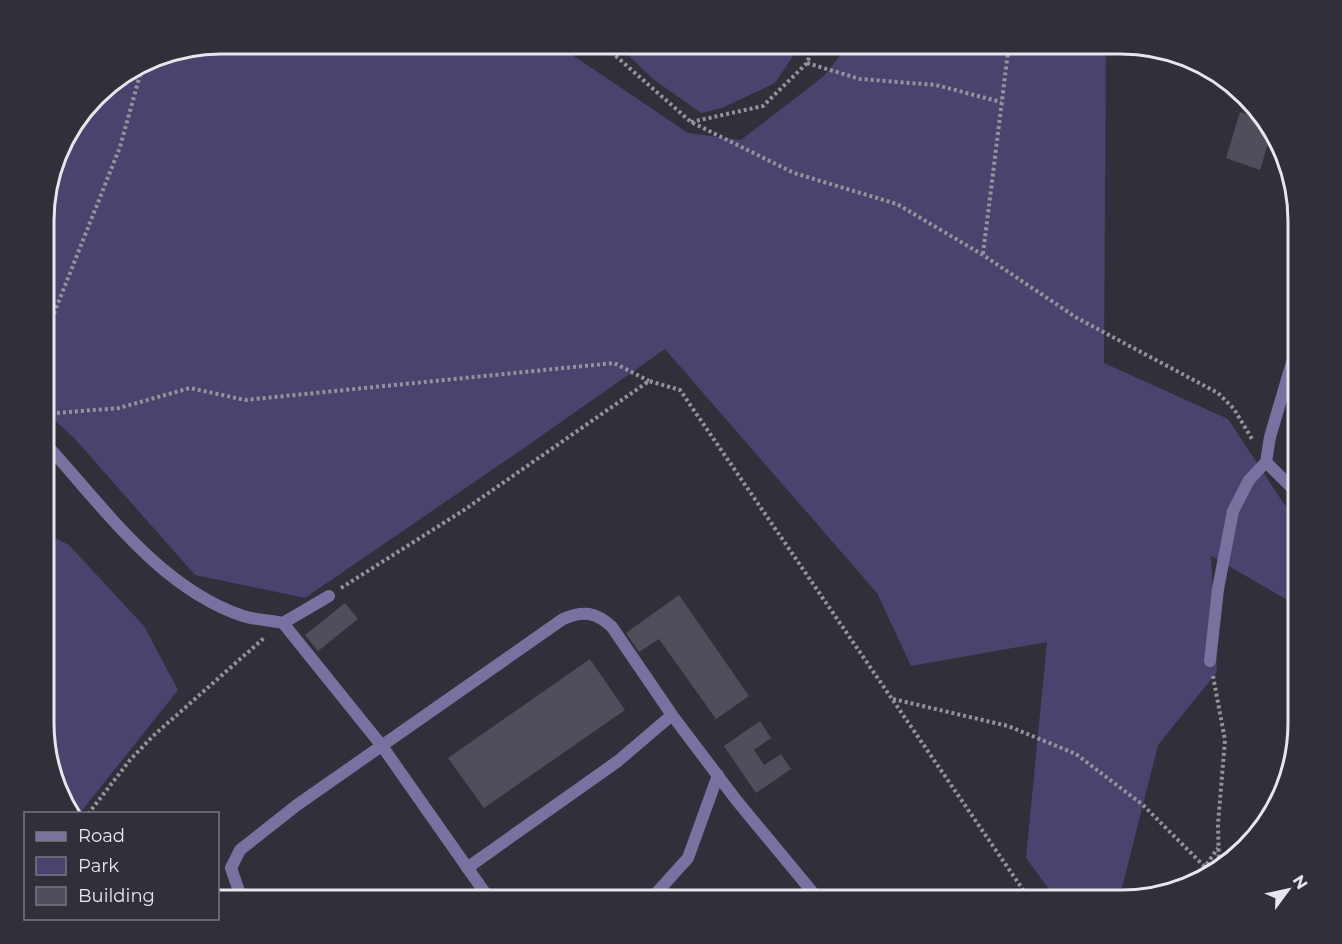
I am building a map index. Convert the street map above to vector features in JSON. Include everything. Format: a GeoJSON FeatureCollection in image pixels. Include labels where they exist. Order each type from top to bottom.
{"type":"FeatureCollection","features":[{"type":"Feature","properties":{"kind":"street"},"geometry":{"type":"LineString","coordinates":[[1210,661],[1218,590],[1233,511],[1249,480],[1266,462],[1270,437],[1288,376]]}},
{"type":"Feature","properties":{"kind":"street"},"geometry":{"type":"LineString","coordinates":[[54,453],[149,557],[183,585],[218,606],[245,616],[284,623],[329,596]]}},
{"type":"Feature","properties":{"kind":"street"},"geometry":{"type":"LineString","coordinates":[[1266,462],[1288,484]]}},
{"type":"Feature","properties":{"kind":"street"},"geometry":{"type":"LineString","coordinates":[[239,890],[231,868],[240,850],[297,805],[563,619],[575,613],[595,614],[612,627],[672,715],[718,776],[811,890]]}},
{"type":"Feature","properties":{"kind":"street"},"geometry":{"type":"LineString","coordinates":[[284,623],[382,746],[482,890]]}},
{"type":"Feature","properties":{"kind":"street"},"geometry":{"type":"LineString","coordinates":[[466,868],[618,761],[672,715]]}},
{"type":"Feature","properties":{"kind":"street"},"geometry":{"type":"LineString","coordinates":[[659,890],[688,858],[718,776]]}},
{"type":"Feature","properties":{"kind":"path"},"geometry":{"type":"LineString","coordinates":[[614,54],[692,122],[794,173],[897,204],[983,255],[1077,318],[1218,393],[1234,410],[1266,462]]}},
{"type":"Feature","properties":{"kind":"path"},"geometry":{"type":"LineString","coordinates":[[692,122],[763,106],[807,63],[810,54]]}},
{"type":"Feature","properties":{"kind":"path"},"geometry":{"type":"LineString","coordinates":[[983,255],[1008,54]]}},
{"type":"Feature","properties":{"kind":"path"},"geometry":{"type":"LineString","coordinates":[[807,63],[860,79],[936,85],[1001,102]]}},
{"type":"Feature","properties":{"kind":"path"},"geometry":{"type":"LineString","coordinates":[[54,313],[120,147],[140,75]]}},
{"type":"Feature","properties":{"kind":"path"},"geometry":{"type":"LineString","coordinates":[[54,413],[119,408],[190,388],[245,400],[614,363],[649,381],[680,390],[1023,890]]}},
{"type":"Feature","properties":{"kind":"path"},"geometry":{"type":"LineString","coordinates":[[329,596],[464,510],[649,381]]}},
{"type":"Feature","properties":{"kind":"path"},"geometry":{"type":"LineString","coordinates":[[89,812],[130,760],[153,736],[248,651],[284,623]]}},
{"type":"Feature","properties":{"kind":"path"},"geometry":{"type":"LineString","coordinates":[[1210,661],[1225,740],[1219,858]]}},
{"type":"Feature","properties":{"kind":"path"},"geometry":{"type":"LineString","coordinates":[[892,699],[1008,726],[1077,754],[1143,805],[1205,867]]}},
{"type":"Feature","properties":{"kind":"path"},"geometry":{"type":"LineString","coordinates":[[1206,867],[1218,848]]}},
{"type":"Feature","properties":{"kind":"green space"},"geometry":{"type":"Polygon","coordinates":[[[210,54],[571,54],[688,133],[741,140],[824,76],[841,54],[1106,54],[1104,363],[1228,419],[1288,510],[1288,600],[1211,556],[1217,672],[1158,745],[1122,888],[1050,890],[1026,858],[1047,642],[911,666],[877,593],[665,349],[305,598],[195,575],[75,439],[54,419],[55,199],[67,157],[82,128],[95,111],[128,82],[157,67],[189,57],[210,54]]]}},
{"type":"Feature","properties":{"kind":"green space"},"geometry":{"type":"Polygon","coordinates":[[[627,54],[794,54],[775,83],[722,108],[701,113],[653,79],[627,54]]]}},
{"type":"Feature","properties":{"kind":"green space"},"geometry":{"type":"Polygon","coordinates":[[[54,538],[69,545],[144,626],[178,690],[80,812],[67,787],[55,745],[54,538]]]}},
{"type":"Feature","properties":{"kind":"building"},"geometry":{"type":"Polygon","coordinates":[[[1240,112],[1250,115],[1268,142],[1260,170],[1226,158],[1240,112]]]}},
{"type":"Feature","properties":{"kind":"building"},"geometry":{"type":"Polygon","coordinates":[[[679,595],[749,696],[716,719],[659,639],[639,652],[626,633],[679,595]]]}},
{"type":"Feature","properties":{"kind":"building"},"geometry":{"type":"Polygon","coordinates":[[[345,603],[358,619],[318,651],[305,635],[345,603]]]}},
{"type":"Feature","properties":{"kind":"building"},"geometry":{"type":"Polygon","coordinates":[[[590,659],[625,710],[484,808],[448,758],[590,659]]]}},
{"type":"Feature","properties":{"kind":"building"},"geometry":{"type":"Polygon","coordinates":[[[760,721],[771,738],[754,750],[764,765],[781,754],[791,769],[756,793],[724,746],[760,721]]]}}]}
